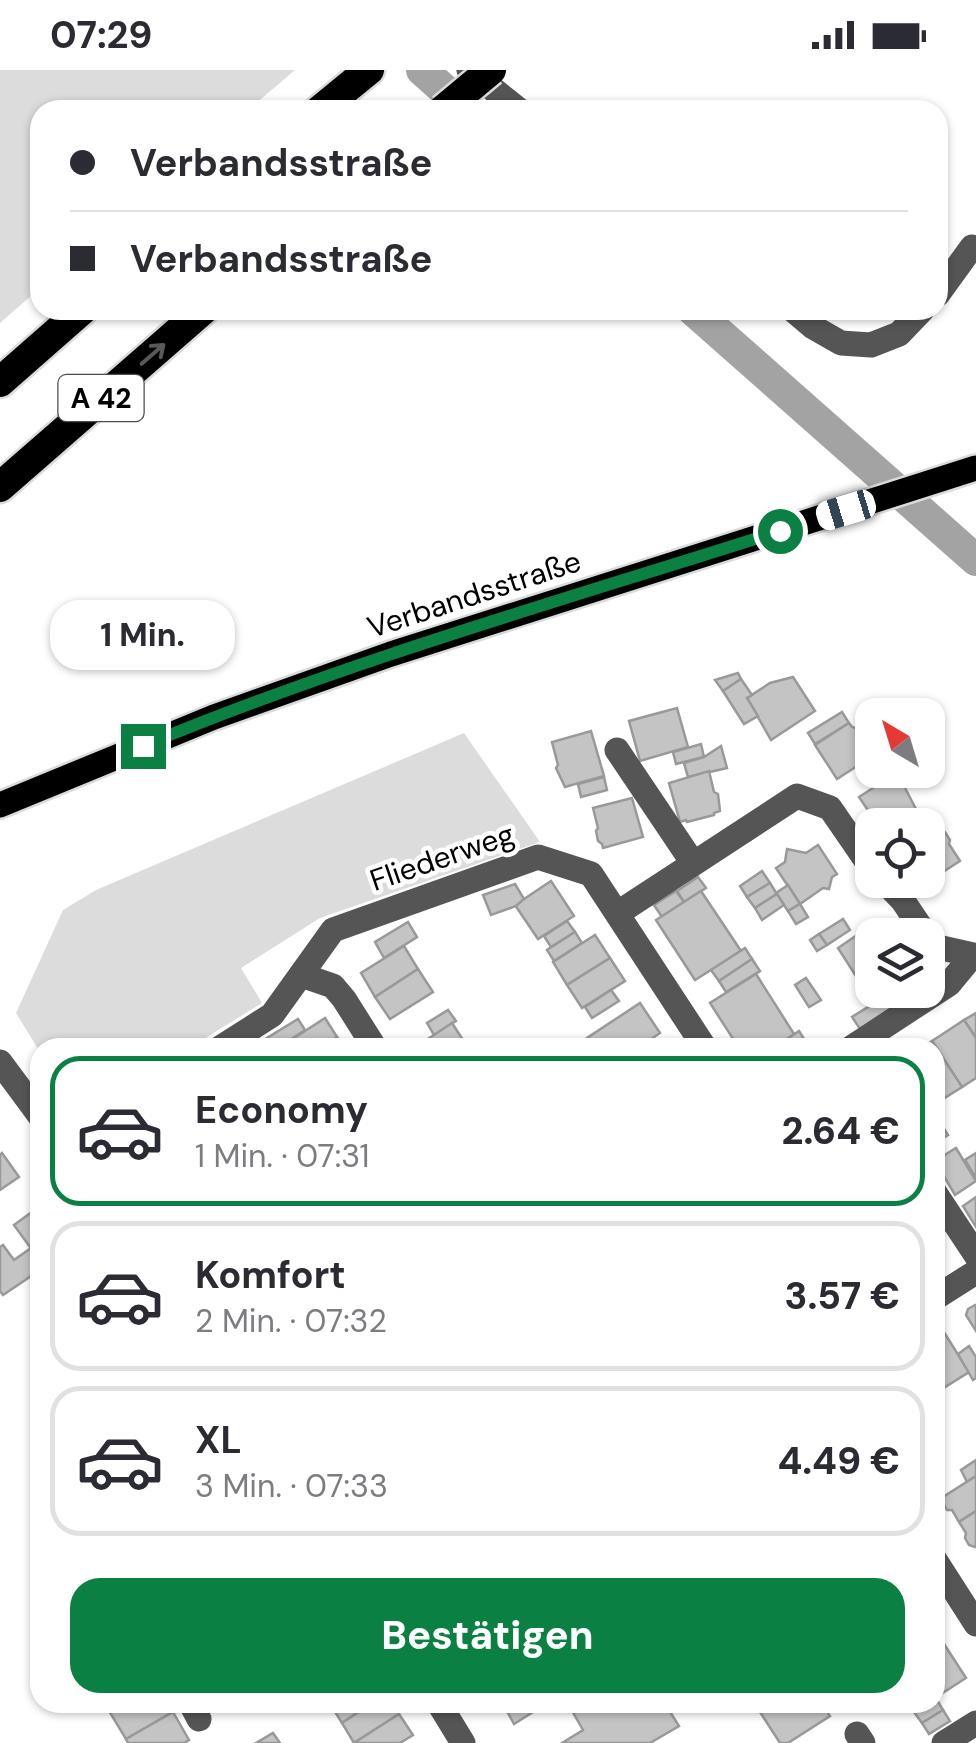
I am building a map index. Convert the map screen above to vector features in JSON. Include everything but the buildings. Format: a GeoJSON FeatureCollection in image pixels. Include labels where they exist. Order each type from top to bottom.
{"type":"FeatureCollection","features":[{"type":"Feature","properties":{"kind":"highway"},"geometry":{"type":"LineString","coordinates":[[332,100],[369,70]]}},
{"type":"Feature","properties":{"kind":"highway"},"geometry":{"type":"LineString","coordinates":[[455,100],[492,70]]}},
{"type":"Feature","properties":{"kind":"highway","name":"A 42"},"geometry":{"type":"LineString","coordinates":[[0,382],[71,320]]}},
{"type":"Feature","properties":{"kind":"highway","name":"A 42"},"geometry":{"type":"LineString","coordinates":[[0,487],[192,320]]}},
{"type":"Feature","properties":{"kind":"main road","name":"Verbandsstraße"},"geometry":{"type":"LineString","coordinates":[[0,805],[214,717],[391,654],[967,471]]}},
{"type":"Feature","properties":{"kind":"street"},"geometry":{"type":"LineString","coordinates":[[469,70],[506,100]]}},
{"type":"Feature","properties":{"kind":"street"},"geometry":{"type":"LineString","coordinates":[[948,281],[975,245]]}},
{"type":"Feature","properties":{"kind":"street"},"geometry":{"type":"LineString","coordinates":[[805,320],[840,343],[871,345],[900,334],[913,320]]}},
{"type":"Feature","properties":{"kind":"street"},"geometry":{"type":"LineString","coordinates":[[618,750],[693,863]]}},
{"type":"Feature","properties":{"kind":"street"},"geometry":{"type":"LineString","coordinates":[[618,913],[798,796],[830,808],[855,844]]}},
{"type":"Feature","properties":{"kind":"street","name":"Fliederweg"},"geometry":{"type":"LineString","coordinates":[[236,1038],[272,1015],[332,930],[538,857],[591,874],[699,1038]]}},
{"type":"Feature","properties":{"kind":"street"},"geometry":{"type":"LineString","coordinates":[[945,949],[972,955],[945,987]]}},
{"type":"Feature","properties":{"kind":"street"},"geometry":{"type":"LineString","coordinates":[[301,975],[333,986],[369,1038]]}},
{"type":"Feature","properties":{"kind":"street"},"geometry":{"type":"LineString","coordinates":[[866,1038],[912,1008]]}},
{"type":"Feature","properties":{"kind":"street"},"geometry":{"type":"LineString","coordinates":[[0,1062],[30,1102]]}},
{"type":"Feature","properties":{"kind":"street"},"geometry":{"type":"LineString","coordinates":[[945,1208],[976,1256]]}},
{"type":"Feature","properties":{"kind":"street"},"geometry":{"type":"LineString","coordinates":[[945,1292],[976,1272]]}},
{"type":"Feature","properties":{"kind":"street"},"geometry":{"type":"LineString","coordinates":[[945,1576],[976,1624]]}},
{"type":"Feature","properties":{"kind":"street"},"geometry":{"type":"LineString","coordinates":[[445,1713],[463,1743]]}},
{"type":"Feature","properties":{"kind":"street"},"geometry":{"type":"LineString","coordinates":[[944,1743],[976,1723]]}},
{"type":"Feature","properties":{"kind":"shaded area"},"geometry":{"type":"Polygon","coordinates":[[[0,70],[295,70],[260,100],[30,100],[30,297],[0,323],[0,70]]]}},
{"type":"Feature","properties":{"kind":"shaded area"},"geometry":{"type":"Polygon","coordinates":[[[464,733],[540,842],[320,918],[241,968],[262,1003],[206,1038],[31,1038],[16,1013],[63,910],[96,890],[464,733]]]}},
{"type":"Feature","properties":{"kind":"waterway"},"geometry":{"type":"LineString","coordinates":[[422,70],[456,100]]}},
{"type":"Feature","properties":{"kind":"waterway"},"geometry":{"type":"LineString","coordinates":[[704,320],[976,560]]}},
{"type":"Feature","properties":{"kind":"route"},"geometry":{"type":"LineString","coordinates":[[143,746],[391,654],[780,531]]}}]}
